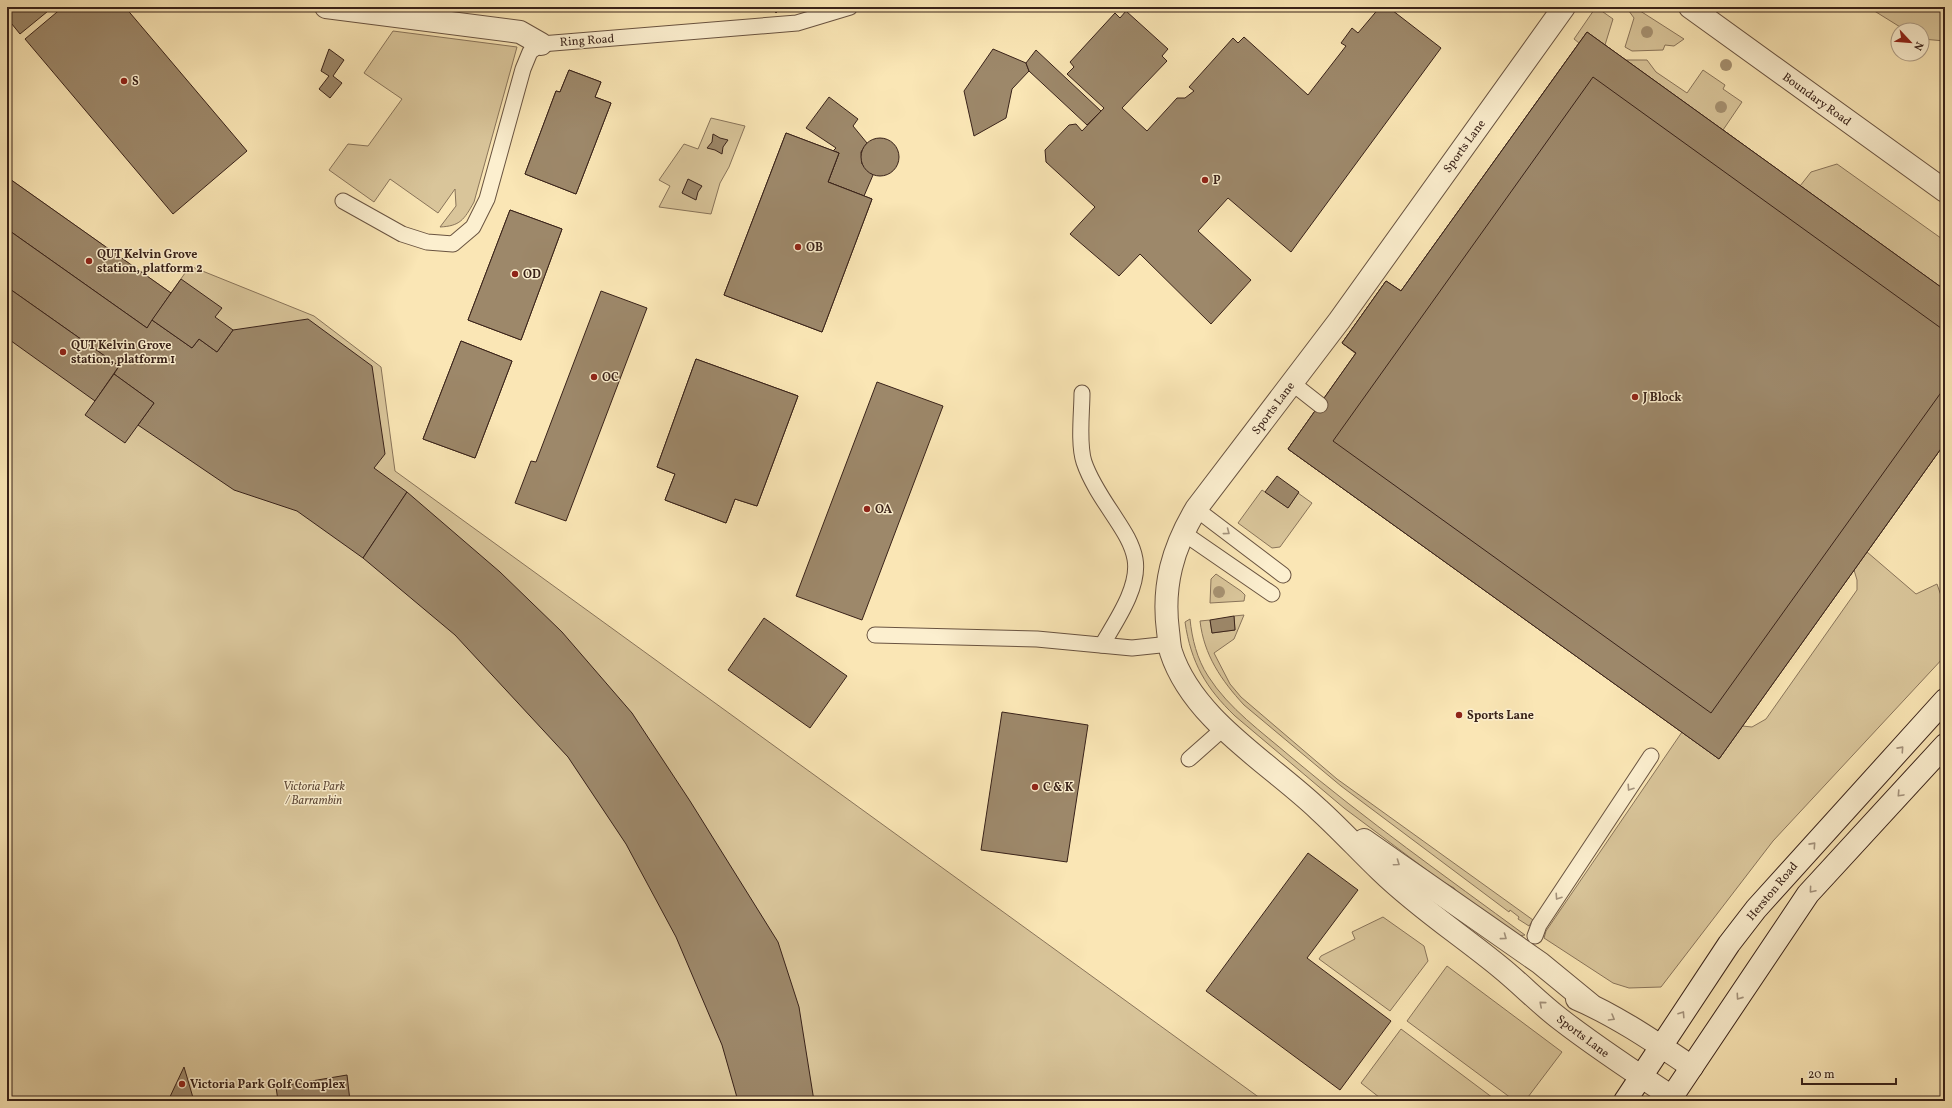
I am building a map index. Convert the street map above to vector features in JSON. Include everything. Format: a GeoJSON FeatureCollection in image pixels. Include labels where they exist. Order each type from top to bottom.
{"type":"FeatureCollection","features":[{"type":"Feature","properties":{"kind":"street"},"geometry":{"type":"LineString","coordinates":[[326,7],[520,32],[541,44]]}},
{"type":"Feature","properties":{"kind":"street","name":"Sports Lane"},"geometry":{"type":"LineString","coordinates":[[1564,7],[1339,321],[1196,509],[1182,532],[1172,557],[1167,583],[1166,615],[1172,652],[1190,690],[1213,719],[1319,809],[1381,872],[1412,899],[1500,967],[1559,1018],[1612,1058],[1641,1076],[1671,1099]]}},
{"type":"Feature","properties":{"kind":"street","name":"Boundary Road"},"geometry":{"type":"LineString","coordinates":[[1690,7],[1945,190]]}},
{"type":"Feature","properties":{"kind":"street","name":"Herston Road"},"geometry":{"type":"LineString","coordinates":[[1625,1101],[1730,944],[1756,909],[1945,700]]}},
{"type":"Feature","properties":{"kind":"street"},"geometry":{"type":"LineString","coordinates":[[1671,1099],[1808,894],[1945,745]]}},
{"type":"Feature","properties":{"kind":"street","name":"Sports Lane"},"geometry":{"type":"LineString","coordinates":[[1319,809],[1540,963],[1590,1004]]}},
{"type":"Feature","properties":{"kind":"street","name":"Sports Lane"},"geometry":{"type":"LineString","coordinates":[[1500,967],[1590,1004],[1661,1046],[1692,1067]]}},
{"type":"Feature","properties":{"kind":"lane","name":"Ring Road"},"geometry":{"type":"LineString","coordinates":[[541,44],[796,23],[850,7]]}},
{"type":"Feature","properties":{"kind":"lane"},"geometry":{"type":"LineString","coordinates":[[342,201],[402,234],[427,242],[454,244],[473,227],[487,199],[523,69],[530,52],[541,44]]}},
{"type":"Feature","properties":{"kind":"lane"},"geometry":{"type":"LineString","coordinates":[[1292,383],[1320,405]]}},
{"type":"Feature","properties":{"kind":"lane"},"geometry":{"type":"LineString","coordinates":[[1082,393],[1081,428],[1084,462],[1102,497],[1126,533],[1135,559],[1133,586],[1119,616],[1102,645]]}},
{"type":"Feature","properties":{"kind":"lane"},"geometry":{"type":"LineString","coordinates":[[1196,509],[1283,575]]}},
{"type":"Feature","properties":{"kind":"lane"},"geometry":{"type":"LineString","coordinates":[[1182,532],[1272,594]]}},
{"type":"Feature","properties":{"kind":"lane"},"geometry":{"type":"LineString","coordinates":[[875,635],[1037,639],[1132,648],[1170,644]]}},
{"type":"Feature","properties":{"kind":"lane"},"geometry":{"type":"LineString","coordinates":[[1189,759],[1224,728]]}},
{"type":"Feature","properties":{"kind":"lane"},"geometry":{"type":"LineString","coordinates":[[1535,936],[1539,925],[1652,756]]}},
{"type":"Feature","properties":{"kind":"green space","name":"J Block"},"geometry":{"type":"Polygon","coordinates":[[[1596,7],[1613,19],[1605,45],[1625,60],[1647,60],[1656,72],[1687,93],[1703,70],[1725,85],[1723,89],[1742,102],[1723,130],[1800,186],[1811,172],[1837,164],[1945,241],[1945,443],[1867,552],[1916,594],[1937,584],[1945,607],[1945,656],[1773,841],[1661,987],[1629,988],[1613,983],[1544,938],[1546,931],[1682,732],[1288,449],[1356,354],[1342,343],[1386,281],[1401,291],[1579,43],[1574,39],[1596,7]],[[1854,570],[1742,726],[1752,727],[1766,719],[1857,590],[1857,580],[1854,570]]]}},
{"type":"Feature","properties":{"kind":"green space"},"geometry":{"type":"Polygon","coordinates":[[[1626,7],[1634,7],[1684,39],[1674,46],[1665,45],[1663,50],[1632,51],[1625,47],[1634,18],[1626,7]]]}},
{"type":"Feature","properties":{"kind":"green space"},"geometry":{"type":"Polygon","coordinates":[[[1868,7],[1945,7],[1945,41],[1930,40],[1930,22],[1892,22],[1868,7]]]}},
{"type":"Feature","properties":{"kind":"green space"},"geometry":{"type":"Polygon","coordinates":[[[393,31],[517,47],[474,202],[464,218],[452,225],[440,227],[456,206],[455,189],[438,213],[390,179],[374,202],[329,170],[348,144],[368,146],[402,99],[364,73],[393,31]]]}},
{"type":"Feature","properties":{"kind":"green space"},"geometry":{"type":"Polygon","coordinates":[[[711,118],[745,126],[729,167],[720,183],[711,214],[659,207],[670,186],[659,180],[684,144],[698,149],[711,118]]]}},
{"type":"Feature","properties":{"kind":"green space","name":"Victoria Park / Barrambin"},"geometry":{"type":"Polygon","coordinates":[[[7,177],[171,293],[190,266],[314,316],[381,367],[395,471],[1264,1101],[7,1101],[7,177]]]}},
{"type":"Feature","properties":{"kind":"green space"},"geometry":{"type":"Polygon","coordinates":[[[1262,490],[1288,508],[1298,493],[1312,503],[1280,547],[1272,548],[1238,523],[1262,490]]]}},
{"type":"Feature","properties":{"kind":"green space"},"geometry":{"type":"Polygon","coordinates":[[[1216,574],[1241,591],[1245,595],[1244,601],[1210,603],[1211,579],[1216,574]]]}},
{"type":"Feature","properties":{"kind":"green space"},"geometry":{"type":"Polygon","coordinates":[[[1244,615],[1234,639],[1214,653],[1230,684],[1241,697],[1337,779],[1533,920],[1529,926],[1518,919],[1519,917],[1510,910],[1509,912],[1341,786],[1244,705],[1228,686],[1215,666],[1205,645],[1200,621],[1210,620],[1212,633],[1235,630],[1234,616],[1244,615]]]}},
{"type":"Feature","properties":{"kind":"green space"},"geometry":{"type":"Polygon","coordinates":[[[1190,619],[1196,649],[1204,669],[1216,688],[1236,710],[1348,803],[1406,848],[1525,935],[1517,936],[1344,808],[1235,716],[1216,695],[1201,674],[1191,650],[1185,622],[1190,619]]]}},
{"type":"Feature","properties":{"kind":"green space"},"geometry":{"type":"Polygon","coordinates":[[[1383,917],[1424,946],[1428,961],[1390,1011],[1319,959],[1321,956],[1355,939],[1352,932],[1383,917]]]}},
{"type":"Feature","properties":{"kind":"green space"},"geometry":{"type":"Polygon","coordinates":[[[1447,966],[1562,1052],[1525,1101],[1515,1101],[1407,1021],[1447,966]]]}},
{"type":"Feature","properties":{"kind":"green space"},"geometry":{"type":"Polygon","coordinates":[[[1401,1029],[1497,1101],[1384,1101],[1361,1083],[1401,1029]]]}},
{"type":"Feature","properties":{"kind":"building"},"geometry":{"type":"Polygon","coordinates":[[[7,7],[53,7],[20,34],[7,18],[7,7]]]}},
{"type":"Feature","properties":{"kind":"building","name":"S"},"geometry":{"type":"Polygon","coordinates":[[[63,7],[125,7],[247,151],[173,214],[25,39],[63,7]]]}},
{"type":"Feature","properties":{"kind":"building"},"geometry":{"type":"Polygon","coordinates":[[[771,7],[782,7],[776,13],[771,7]]]}},
{"type":"Feature","properties":{"kind":"building","name":"P"},"geometry":{"type":"Polygon","coordinates":[[[1380,7],[1388,7],[1441,48],[1291,252],[1228,198],[1198,231],[1251,280],[1211,324],[1140,254],[1119,276],[1070,234],[1095,207],[1046,162],[1045,150],[1069,125],[1076,124],[1082,131],[1104,108],[1067,74],[1074,67],[1070,62],[1115,13],[1120,18],[1126,11],[1168,49],[1162,56],[1167,61],[1122,108],[1147,131],[1177,98],[1185,98],[1194,91],[1189,87],[1233,38],[1238,43],[1244,37],[1308,95],[1346,46],[1341,43],[1352,28],[1358,33],[1380,7]]]}},
{"type":"Feature","properties":{"kind":"building","name":"J Block"},"geometry":{"type":"Polygon","coordinates":[[[1587,32],[1945,290],[1945,443],[1719,759],[1288,449],[1356,353],[1342,343],[1386,281],[1401,291],[1587,32]]]}},
{"type":"Feature","properties":{"kind":"building"},"geometry":{"type":"Polygon","coordinates":[[[1587,32],[1945,290],[1945,331],[1593,77],[1333,441],[1711,713],[1945,387],[1945,443],[1719,759],[1288,449],[1356,353],[1342,343],[1386,281],[1401,291],[1587,32]]]}},
{"type":"Feature","properties":{"kind":"building"},"geometry":{"type":"Polygon","coordinates":[[[329,49],[344,60],[333,76],[342,83],[330,98],[319,89],[329,76],[321,71],[329,49]]]}},
{"type":"Feature","properties":{"kind":"building"},"geometry":{"type":"Polygon","coordinates":[[[993,49],[1026,63],[1029,71],[1012,89],[1006,118],[974,136],[964,91],[993,49]]]}},
{"type":"Feature","properties":{"kind":"building"},"geometry":{"type":"Polygon","coordinates":[[[1036,50],[1101,111],[1087,125],[1029,71],[1026,63],[1036,50]]]}},
{"type":"Feature","properties":{"kind":"building"},"geometry":{"type":"Polygon","coordinates":[[[569,70],[601,82],[595,97],[611,103],[576,194],[525,174],[556,91],[560,92],[569,70]]]}},
{"type":"Feature","properties":{"kind":"building"},"geometry":{"type":"Polygon","coordinates":[[[569,70],[601,82],[595,97],[611,103],[576,194],[525,174],[556,91],[560,92],[569,70]]]}},
{"type":"Feature","properties":{"kind":"building"},"geometry":{"type":"Polygon","coordinates":[[[829,97],[858,119],[853,126],[867,143],[861,152],[862,164],[873,175],[864,196],[828,182],[839,153],[833,151],[836,148],[806,128],[829,97]]]}},
{"type":"Feature","properties":{"kind":"building","name":"OB"},"geometry":{"type":"Polygon","coordinates":[[[786,133],[839,153],[828,182],[872,199],[822,332],[724,295],[786,133]]]}},
{"type":"Feature","properties":{"kind":"building","name":"OB"},"geometry":{"type":"Polygon","coordinates":[[[786,133],[839,153],[828,182],[872,199],[822,332],[724,295],[786,133]]]}},
{"type":"Feature","properties":{"kind":"building"},"geometry":{"type":"Polygon","coordinates":[[[713,134],[728,140],[723,147],[722,154],[707,148],[712,142],[713,134]]]}},
{"type":"Feature","properties":{"kind":"building"},"geometry":{"type":"Polygon","coordinates":[[[876,138],[884,138],[891,141],[896,146],[899,157],[896,168],[891,173],[884,176],[876,176],[869,173],[864,168],[861,161],[861,153],[864,146],[869,141],[876,138]]]}},
{"type":"Feature","properties":{"kind":"building","name":"QUT Kelvin Grove station, platform 2"},"geometry":{"type":"Polygon","coordinates":[[[7,177],[171,293],[147,328],[7,229],[7,177]]]}},
{"type":"Feature","properties":{"kind":"building"},"geometry":{"type":"Polygon","coordinates":[[[688,179],[702,186],[698,192],[696,200],[682,193],[688,179]]]}},
{"type":"Feature","properties":{"kind":"building","name":"OD"},"geometry":{"type":"Polygon","coordinates":[[[510,210],[562,229],[521,340],[468,320],[510,210]]]}},
{"type":"Feature","properties":{"kind":"building","name":"OD"},"geometry":{"type":"Polygon","coordinates":[[[510,210],[562,229],[521,340],[468,320],[510,210]]]}},
{"type":"Feature","properties":{"kind":"building"},"geometry":{"type":"Polygon","coordinates":[[[7,229],[147,328],[152,320],[192,348],[199,339],[217,352],[233,330],[308,319],[372,366],[385,454],[374,468],[407,492],[363,558],[297,511],[234,490],[138,425],[154,403],[114,374],[119,366],[7,287],[7,229]]]}},
{"type":"Feature","properties":{"kind":"building"},"geometry":{"type":"Polygon","coordinates":[[[181,279],[222,308],[215,317],[233,330],[217,352],[199,339],[192,348],[152,320],[181,279]]]}},
{"type":"Feature","properties":{"kind":"building","name":"QUT Kelvin Grove station, platform 1"},"geometry":{"type":"Polygon","coordinates":[[[7,287],[119,366],[95,401],[7,338],[7,287]]]}},
{"type":"Feature","properties":{"kind":"building","name":"OC"},"geometry":{"type":"Polygon","coordinates":[[[601,291],[647,308],[566,521],[515,503],[531,461],[536,462],[601,291]]]}},
{"type":"Feature","properties":{"kind":"building"},"geometry":{"type":"Polygon","coordinates":[[[461,341],[512,361],[475,458],[423,439],[461,341]]]}},
{"type":"Feature","properties":{"kind":"building"},"geometry":{"type":"Polygon","coordinates":[[[461,341],[512,361],[475,458],[423,439],[461,341]]]}},
{"type":"Feature","properties":{"kind":"building"},"geometry":{"type":"Polygon","coordinates":[[[696,359],[798,396],[757,506],[735,499],[726,523],[665,500],[675,474],[657,467],[696,359]]]}},
{"type":"Feature","properties":{"kind":"building"},"geometry":{"type":"Polygon","coordinates":[[[696,359],[798,396],[757,506],[735,499],[726,523],[665,500],[675,474],[657,467],[696,359]]]}},
{"type":"Feature","properties":{"kind":"building"},"geometry":{"type":"Polygon","coordinates":[[[114,374],[154,403],[125,443],[85,415],[114,374]]]}},
{"type":"Feature","properties":{"kind":"building","name":"OA"},"geometry":{"type":"Polygon","coordinates":[[[877,382],[943,406],[862,620],[796,596],[877,382]]]}},
{"type":"Feature","properties":{"kind":"building"},"geometry":{"type":"Polygon","coordinates":[[[1277,476],[1299,492],[1288,508],[1265,492],[1277,476]]]}},
{"type":"Feature","properties":{"kind":"building"},"geometry":{"type":"Polygon","coordinates":[[[407,492],[500,572],[562,632],[632,713],[690,801],[778,942],[799,1007],[814,1101],[738,1101],[722,1045],[676,937],[626,844],[568,757],[455,635],[363,558],[407,492]]]}},
{"type":"Feature","properties":{"kind":"building"},"geometry":{"type":"Polygon","coordinates":[[[1234,616],[1235,630],[1212,633],[1210,620],[1234,616]]]}},
{"type":"Feature","properties":{"kind":"building"},"geometry":{"type":"Polygon","coordinates":[[[764,618],[847,676],[810,728],[728,670],[764,618]]]}},
{"type":"Feature","properties":{"kind":"building","name":"C & K"},"geometry":{"type":"Polygon","coordinates":[[[1002,712],[1088,725],[1067,862],[981,850],[1002,712]]]}},
{"type":"Feature","properties":{"kind":"building"},"geometry":{"type":"Polygon","coordinates":[[[1308,853],[1358,890],[1307,958],[1391,1021],[1340,1090],[1206,991],[1308,853]]]}},
{"type":"Feature","properties":{"kind":"building","name":"Victoria Park Golf Complex"},"geometry":{"type":"Polygon","coordinates":[[[184,1067],[194,1101],[168,1101],[184,1067]]]}},
{"type":"Feature","properties":{"kind":"building"},"geometry":{"type":"Polygon","coordinates":[[[347,1075],[350,1101],[278,1101],[276,1087],[347,1075]]]}},
{"type":"Feature","properties":{"kind":"place","name":"S"},"geometry":{"type":"Point","coordinates":[124,81]}},
{"type":"Feature","properties":{"kind":"place","name":"P"},"geometry":{"type":"Point","coordinates":[1205,180]}},
{"type":"Feature","properties":{"kind":"place","name":"OB"},"geometry":{"type":"Point","coordinates":[798,247]}},
{"type":"Feature","properties":{"kind":"place","name":"QUT Kelvin Grove station, platform 2"},"geometry":{"type":"Point","coordinates":[89,261]}},
{"type":"Feature","properties":{"kind":"place","name":"OD"},"geometry":{"type":"Point","coordinates":[515,274]}},
{"type":"Feature","properties":{"kind":"place","name":"QUT Kelvin Grove station, platform 1"},"geometry":{"type":"Point","coordinates":[63,352]}},
{"type":"Feature","properties":{"kind":"place","name":"OC"},"geometry":{"type":"Point","coordinates":[594,377]}},
{"type":"Feature","properties":{"kind":"place","name":"J Block"},"geometry":{"type":"Point","coordinates":[1635,397]}},
{"type":"Feature","properties":{"kind":"place","name":"OA"},"geometry":{"type":"Point","coordinates":[867,509]}},
{"type":"Feature","properties":{"kind":"place","name":"Sports Lane"},"geometry":{"type":"Point","coordinates":[1459,715]}},
{"type":"Feature","properties":{"kind":"place","name":"C & K"},"geometry":{"type":"Point","coordinates":[1035,787]}},
{"type":"Feature","properties":{"kind":"place","name":"Victoria Park Golf Complex"},"geometry":{"type":"Point","coordinates":[182,1084]}}]}
